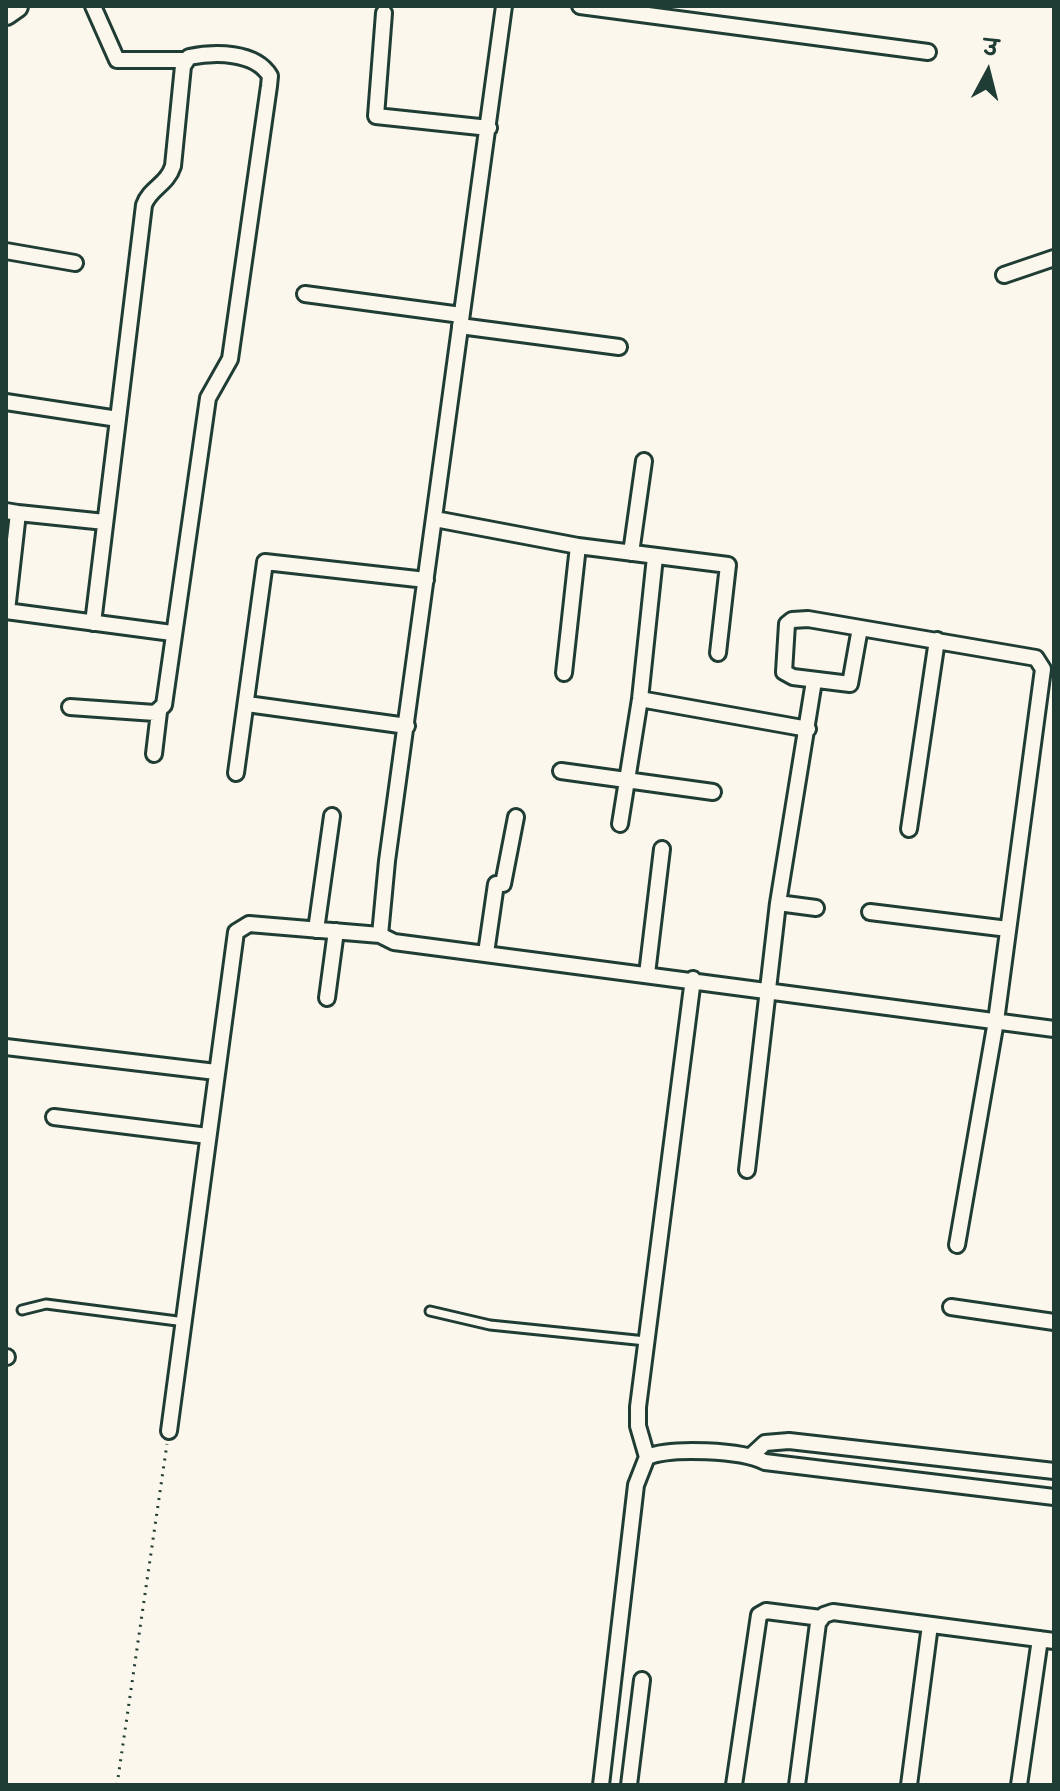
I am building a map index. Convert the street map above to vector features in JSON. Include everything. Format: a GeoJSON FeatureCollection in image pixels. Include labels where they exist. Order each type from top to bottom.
{"type":"FeatureCollection","features":[{"type":"Feature","properties":{"kind":"street"},"geometry":{"type":"LineString","coordinates":[[6,13],[16,6]]}},
{"type":"Feature","properties":{"kind":"street"},"geometry":{"type":"LineString","coordinates":[[93,6],[117,60],[236,56],[259,64],[270,76],[230,359],[208,398],[164,705],[159,712],[154,754]]}},
{"type":"Feature","properties":{"kind":"street"},"geometry":{"type":"LineString","coordinates":[[380,935],[387,861],[504,6]]}},
{"type":"Feature","properties":{"kind":"street"},"geometry":{"type":"LineString","coordinates":[[580,6],[928,52]]}},
{"type":"Feature","properties":{"kind":"street"},"geometry":{"type":"LineString","coordinates":[[384,13],[376,116],[489,128]]}},
{"type":"Feature","properties":{"kind":"street"},"geometry":{"type":"LineString","coordinates":[[93,623],[144,205],[148,196],[167,181],[173,166],[176,113],[186,60]]}},
{"type":"Feature","properties":{"kind":"street"},"geometry":{"type":"LineString","coordinates":[[6,251],[75,263]]}},
{"type":"Feature","properties":{"kind":"street"},"geometry":{"type":"LineString","coordinates":[[1004,275],[1054,258]]}},
{"type":"Feature","properties":{"kind":"street"},"geometry":{"type":"LineString","coordinates":[[305,294],[619,347]]}},
{"type":"Feature","properties":{"kind":"street"},"geometry":{"type":"LineString","coordinates":[[6,402],[118,419]]}},
{"type":"Feature","properties":{"kind":"street"},"geometry":{"type":"LineString","coordinates":[[631,553],[644,461]]}},
{"type":"Feature","properties":{"kind":"street"},"geometry":{"type":"LineString","coordinates":[[105,522],[12,512],[7,611],[172,633]]}},
{"type":"Feature","properties":{"kind":"street"},"geometry":{"type":"LineString","coordinates":[[435,519],[578,546],[728,565],[718,653]]}},
{"type":"Feature","properties":{"kind":"street"},"geometry":{"type":"LineString","coordinates":[[564,673],[578,546]]}},
{"type":"Feature","properties":{"kind":"street"},"geometry":{"type":"LineString","coordinates":[[620,824],[640,699],[655,557]]}},
{"type":"Feature","properties":{"kind":"street"},"geometry":{"type":"LineString","coordinates":[[236,773],[265,562],[426,580]]}},
{"type":"Feature","properties":{"kind":"street"},"geometry":{"type":"LineString","coordinates":[[860,628],[850,684],[814,681],[784,672],[784,639],[789,621],[808,619],[1036,658],[1042,664],[996,1021],[957,1245]]}},
{"type":"Feature","properties":{"kind":"street"},"geometry":{"type":"LineString","coordinates":[[909,829],[937,640]]}},
{"type":"Feature","properties":{"kind":"street"},"geometry":{"type":"LineString","coordinates":[[747,1170],[778,903],[814,681]]}},
{"type":"Feature","properties":{"kind":"street"},"geometry":{"type":"LineString","coordinates":[[640,699],[808,729]]}},
{"type":"Feature","properties":{"kind":"street"},"geometry":{"type":"LineString","coordinates":[[247,704],[407,726]]}},
{"type":"Feature","properties":{"kind":"street"},"geometry":{"type":"LineString","coordinates":[[70,707],[159,712]]}},
{"type":"Feature","properties":{"kind":"street"},"geometry":{"type":"LineString","coordinates":[[561,771],[713,792]]}},
{"type":"Feature","properties":{"kind":"street"},"geometry":{"type":"LineString","coordinates":[[316,930],[332,816]]}},
{"type":"Feature","properties":{"kind":"street"},"geometry":{"type":"LineString","coordinates":[[486,953],[496,884],[503,884],[516,817]]}},
{"type":"Feature","properties":{"kind":"street"},"geometry":{"type":"LineString","coordinates":[[647,974],[662,849]]}},
{"type":"Feature","properties":{"kind":"street"},"geometry":{"type":"LineString","coordinates":[[778,903],[816,908]]}},
{"type":"Feature","properties":{"kind":"street"},"geometry":{"type":"LineString","coordinates":[[870,912],[1008,929]]}},
{"type":"Feature","properties":{"kind":"street"},"geometry":{"type":"LineString","coordinates":[[169,1431],[238,928],[249,924],[380,935],[394,942],[1054,1029]]}},
{"type":"Feature","properties":{"kind":"street"},"geometry":{"type":"LineString","coordinates":[[327,998],[336,931]]}},
{"type":"Feature","properties":{"kind":"street"},"geometry":{"type":"LineString","coordinates":[[601,1785],[636,1485],[647,1457],[637,1420],[693,979]]}},
{"type":"Feature","properties":{"kind":"street"},"geometry":{"type":"LineString","coordinates":[[6,1047],[216,1072]]}},
{"type":"Feature","properties":{"kind":"street"},"geometry":{"type":"LineString","coordinates":[[54,1117],[208,1136]]}},
{"type":"Feature","properties":{"kind":"street"},"geometry":{"type":"LineString","coordinates":[[951,1307],[1054,1322]]}},
{"type":"Feature","properties":{"kind":"street"},"geometry":{"type":"LineString","coordinates":[[752,1455],[765,1443],[789,1441],[1054,1471]]}},
{"type":"Feature","properties":{"kind":"street"},"geometry":{"type":"LineString","coordinates":[[647,1457],[666,1451],[752,1455],[765,1462],[1054,1497]]}},
{"type":"Feature","properties":{"kind":"street"},"geometry":{"type":"LineString","coordinates":[[734,1785],[759,1615],[766,1611],[821,1618],[833,1612],[1047,1640],[1019,1785]]}},
{"type":"Feature","properties":{"kind":"street"},"geometry":{"type":"LineString","coordinates":[[797,1785],[821,1618]]}},
{"type":"Feature","properties":{"kind":"street"},"geometry":{"type":"LineString","coordinates":[[909,1785],[930,1625]]}},
{"type":"Feature","properties":{"kind":"street"},"geometry":{"type":"LineString","coordinates":[[629,1785],[642,1680]]}},
{"type":"Feature","properties":{"kind":"lane"},"geometry":{"type":"LineString","coordinates":[[22,1310],[35,1305],[56,1305],[185,1322]]}},
{"type":"Feature","properties":{"kind":"lane"},"geometry":{"type":"LineString","coordinates":[[430,1311],[490,1325],[648,1341]]}},
{"type":"Feature","properties":{"kind":"path"},"geometry":{"type":"LineString","coordinates":[[117,1785],[169,1431]]}}]}
